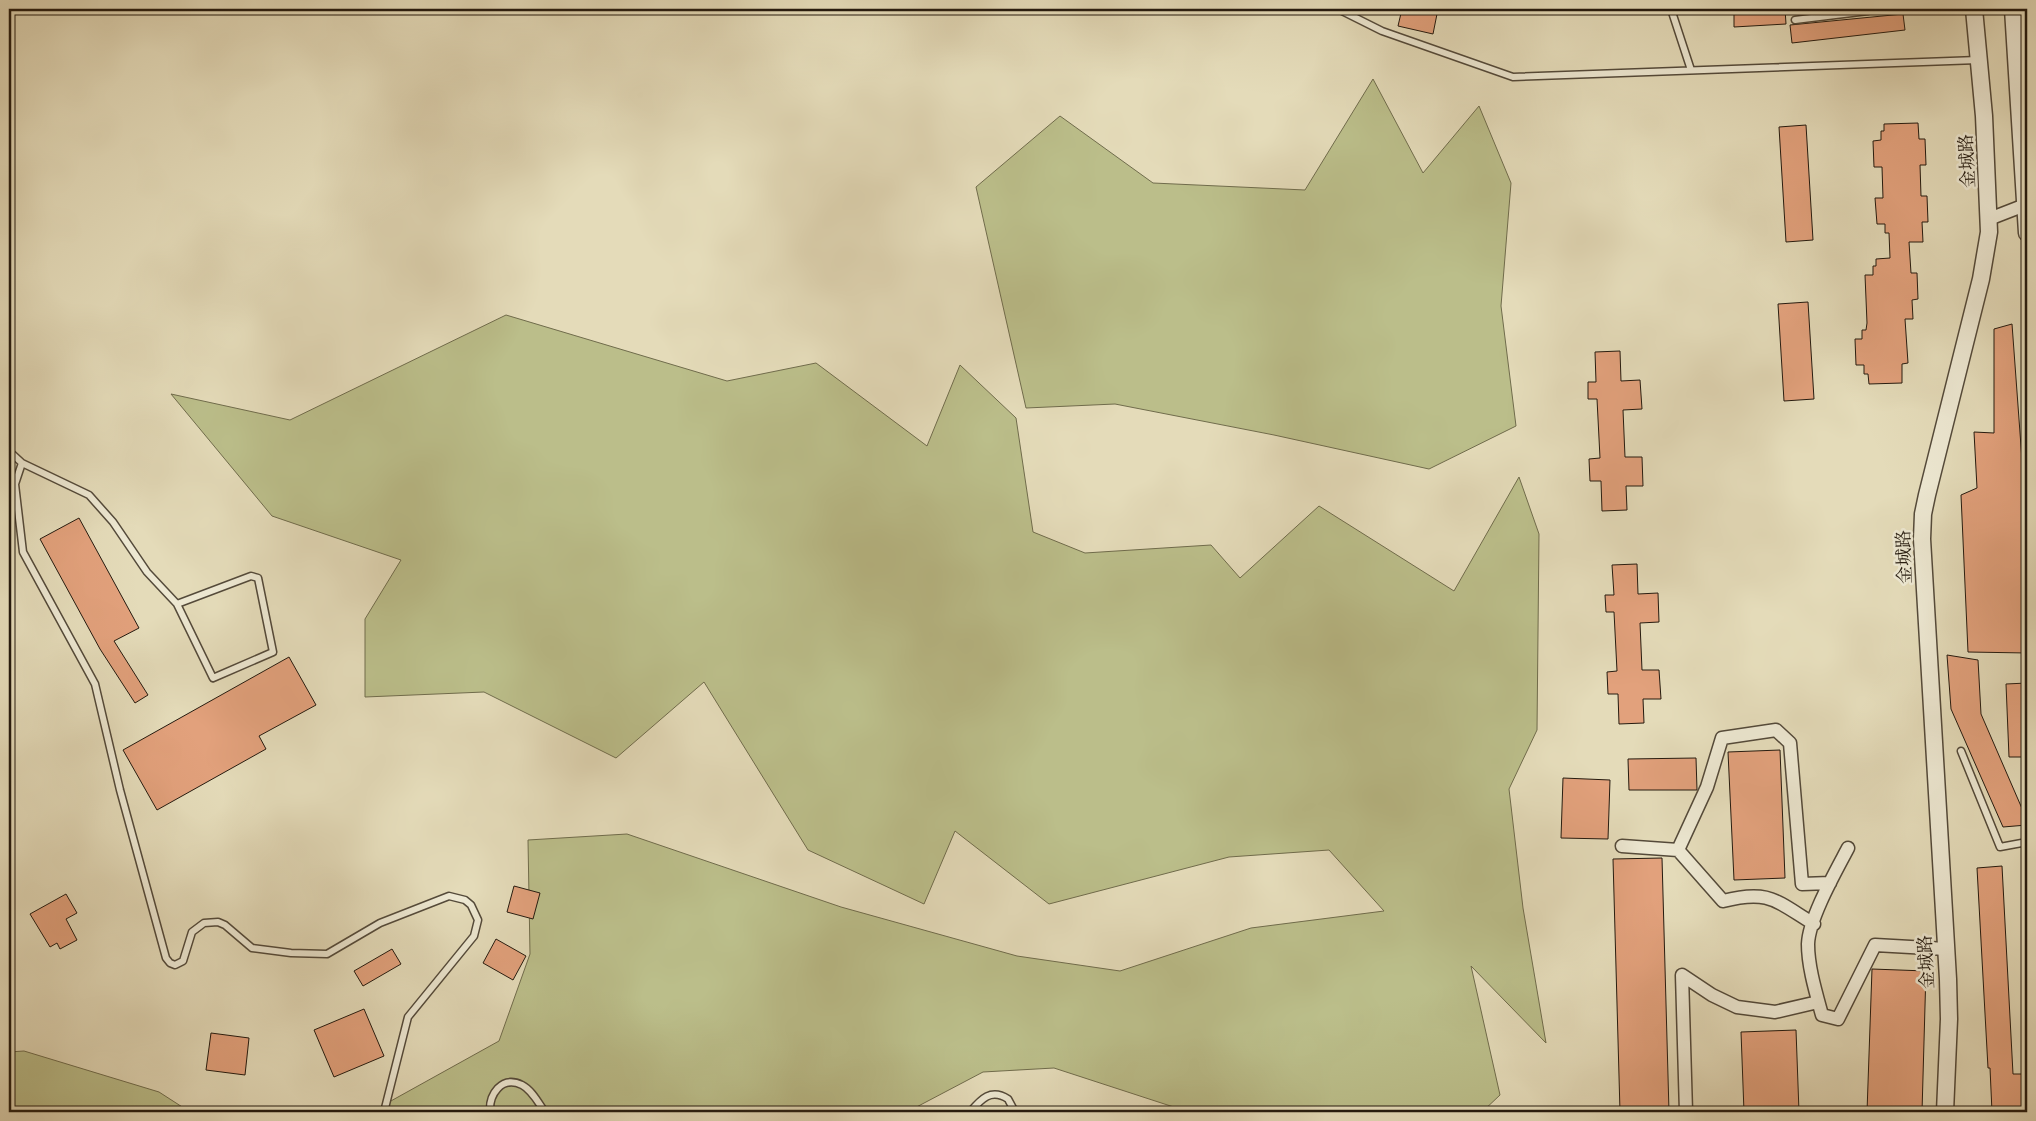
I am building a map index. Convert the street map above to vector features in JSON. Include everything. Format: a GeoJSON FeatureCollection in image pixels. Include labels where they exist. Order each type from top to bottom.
{"type":"FeatureCollection","features":[{"type":"Feature","properties":{"kind":"street","name":"金城路"},"geometry":{"type":"LineString","coordinates":[[1945,1112],[1949,1019],[1922,539],[1923,514],[1987,252],[1989,219],[1974,9]]}},
{"type":"Feature","properties":{"kind":"street"},"geometry":{"type":"LineString","coordinates":[[2013,9],[2027,233]]}},
{"type":"Feature","properties":{"kind":"street"},"geometry":{"type":"LineString","coordinates":[[1989,219],[2026,205]]}},
{"type":"Feature","properties":{"kind":"street"},"geometry":{"type":"LineString","coordinates":[[1678,850],[1707,787],[1722,738],[1776,730],[1790,743],[1802,884],[1830,883]]}},
{"type":"Feature","properties":{"kind":"street"},"geometry":{"type":"LineString","coordinates":[[1622,846],[1678,850],[1723,900],[1747,894],[1770,898],[1814,924]]}},
{"type":"Feature","properties":{"kind":"street"},"geometry":{"type":"LineString","coordinates":[[1848,848],[1830,883],[1808,942],[1822,1015],[1838,1019],[1875,945],[1946,949]]}},
{"type":"Feature","properties":{"kind":"street"},"geometry":{"type":"LineString","coordinates":[[1686,1112],[1682,975],[1712,995],[1737,1007],[1775,1012],[1818,1002]]}},
{"type":"Feature","properties":{"kind":"lane"},"geometry":{"type":"LineString","coordinates":[[1338,9],[1382,31],[1513,77],[1979,60]]}},
{"type":"Feature","properties":{"kind":"lane"},"geometry":{"type":"LineString","coordinates":[[1671,9],[1691,70]]}},
{"type":"Feature","properties":{"kind":"lane"},"geometry":{"type":"LineString","coordinates":[[1795,20],[1872,9]]}},
{"type":"Feature","properties":{"kind":"lane"},"geometry":{"type":"LineString","coordinates":[[9,451],[22,463],[88,495],[114,522],[147,572],[177,604],[213,678],[273,652],[258,578],[251,576],[177,604]]}},
{"type":"Feature","properties":{"kind":"lane"},"geometry":{"type":"LineString","coordinates":[[22,463],[15,484],[23,552],[95,684],[120,790],[166,958],[170,963],[175,965],[183,961],[192,932],[197,927],[211,922],[225,925],[252,948],[291,953],[327,954],[380,923],[449,896],[465,900],[476,912],[477,928],[474,936],[408,1017],[384,1112]]}},
{"type":"Feature","properties":{"kind":"lane"},"geometry":{"type":"LineString","coordinates":[[1961,751],[2000,847],[2027,842]]}},
{"type":"Feature","properties":{"kind":"lane"},"geometry":{"type":"LineString","coordinates":[[490,1112],[491,1097],[495,1090],[508,1083],[515,1083],[528,1090],[546,1112]]}},
{"type":"Feature","properties":{"kind":"lane"},"geometry":{"type":"LineString","coordinates":[[970,1112],[984,1097],[997,1094],[1008,1099],[1015,1112]]}},
{"type":"Feature","properties":{"kind":"green space"},"geometry":{"type":"Polygon","coordinates":[[[1373,79],[1423,173],[1479,106],[1511,183],[1501,306],[1516,426],[1429,469],[1274,435],[1115,404],[1026,408],[976,187],[1060,116],[1153,183],[1305,190],[1373,79]]]}},
{"type":"Feature","properties":{"kind":"green space"},"geometry":{"type":"Polygon","coordinates":[[[506,315],[727,381],[816,363],[927,446],[960,365],[1016,418],[1033,532],[1085,553],[1211,545],[1240,578],[1319,506],[1454,591],[1519,477],[1539,534],[1537,730],[1509,789],[1523,908],[1546,1043],[1471,966],[1500,1095],[1482,1112],[1189,1112],[1054,1068],[983,1072],[907,1112],[371,1112],[499,1041],[530,954],[528,840],[627,834],[841,907],[1017,956],[1120,971],[1251,928],[1384,911],[1329,850],[1229,857],[1049,904],[955,831],[924,904],[808,850],[704,682],[616,758],[484,692],[365,697],[365,619],[401,560],[272,516],[171,394],[290,420],[506,315]]]}},
{"type":"Feature","properties":{"kind":"green space"},"geometry":{"type":"Polygon","coordinates":[[[24,1051],[159,1092],[190,1112],[9,1112],[9,1052],[24,1051]]]}},
{"type":"Feature","properties":{"kind":"building"},"geometry":{"type":"Polygon","coordinates":[[[1402,9],[1438,9],[1433,34],[1398,26],[1402,9]]]}},
{"type":"Feature","properties":{"kind":"building"},"geometry":{"type":"Polygon","coordinates":[[[1734,9],[1785,9],[1786,24],[1734,27],[1734,9]]]}},
{"type":"Feature","properties":{"kind":"building"},"geometry":{"type":"Polygon","coordinates":[[[1903,14],[1905,30],[1792,43],[1790,25],[1903,14]]]}},
{"type":"Feature","properties":{"kind":"building"},"geometry":{"type":"Polygon","coordinates":[[[1918,123],[1919,139],[1925,139],[1926,165],[1920,165],[1921,196],[1927,196],[1928,222],[1922,222],[1923,242],[1909,242],[1911,273],[1917,273],[1918,299],[1912,300],[1913,319],[1905,319],[1908,363],[1902,364],[1902,383],[1869,384],[1868,374],[1864,374],[1864,365],[1856,365],[1855,339],[1862,339],[1862,330],[1866,330],[1865,275],[1873,275],[1873,266],[1876,266],[1876,259],[1890,258],[1889,233],[1885,233],[1885,224],[1877,224],[1875,198],[1883,198],[1882,167],[1874,167],[1873,141],[1881,140],[1881,131],[1884,131],[1884,124],[1918,123]]]}},
{"type":"Feature","properties":{"kind":"building"},"geometry":{"type":"Polygon","coordinates":[[[1806,125],[1813,240],[1786,242],[1779,127],[1806,125]]]}},
{"type":"Feature","properties":{"kind":"building"},"geometry":{"type":"Polygon","coordinates":[[[1808,302],[1814,399],[1784,401],[1778,304],[1808,302]]]}},
{"type":"Feature","properties":{"kind":"building"},"geometry":{"type":"Polygon","coordinates":[[[2012,324],[2027,528],[2027,653],[1968,652],[1961,495],[1977,488],[1974,432],[1994,433],[1994,329],[2012,324]]]}},
{"type":"Feature","properties":{"kind":"building"},"geometry":{"type":"Polygon","coordinates":[[[1620,351],[1621,381],[1640,380],[1642,409],[1623,410],[1625,457],[1642,457],[1643,486],[1626,486],[1627,510],[1602,511],[1601,481],[1590,481],[1589,459],[1600,458],[1597,399],[1588,399],[1588,382],[1596,382],[1595,352],[1620,351]]]}},
{"type":"Feature","properties":{"kind":"building"},"geometry":{"type":"Polygon","coordinates":[[[79,518],[139,628],[114,641],[148,695],[135,703],[100,649],[40,539],[79,518]]]}},
{"type":"Feature","properties":{"kind":"building"},"geometry":{"type":"Polygon","coordinates":[[[1637,564],[1638,594],[1658,593],[1659,622],[1640,623],[1642,670],[1659,670],[1661,699],[1643,699],[1644,723],[1619,724],[1618,694],[1608,694],[1607,672],[1617,671],[1614,612],[1606,612],[1605,595],[1614,595],[1612,565],[1637,564]]]}},
{"type":"Feature","properties":{"kind":"building"},"geometry":{"type":"Polygon","coordinates":[[[1947,655],[1978,660],[1981,714],[2027,820],[2027,825],[2003,827],[1951,709],[1947,655]]]}},
{"type":"Feature","properties":{"kind":"building"},"geometry":{"type":"Polygon","coordinates":[[[289,657],[316,705],[259,736],[266,749],[157,810],[123,750],[289,657]]]}},
{"type":"Feature","properties":{"kind":"building"},"geometry":{"type":"Polygon","coordinates":[[[2027,683],[2027,757],[2009,757],[2006,684],[2027,683]]]}},
{"type":"Feature","properties":{"kind":"building"},"geometry":{"type":"Polygon","coordinates":[[[1780,750],[1785,878],[1734,880],[1728,752],[1780,750]]]}},
{"type":"Feature","properties":{"kind":"building"},"geometry":{"type":"Polygon","coordinates":[[[1696,758],[1697,790],[1629,790],[1628,759],[1696,758]]]}},
{"type":"Feature","properties":{"kind":"building"},"geometry":{"type":"Polygon","coordinates":[[[1563,778],[1610,780],[1608,839],[1561,838],[1563,778]]]}},
{"type":"Feature","properties":{"kind":"building"},"geometry":{"type":"Polygon","coordinates":[[[1662,858],[1669,1112],[1620,1112],[1613,859],[1662,858]]]}},
{"type":"Feature","properties":{"kind":"building"},"geometry":{"type":"Polygon","coordinates":[[[2002,866],[2013,1074],[2027,1074],[2027,1112],[1992,1112],[1977,868],[2002,866]]]}},
{"type":"Feature","properties":{"kind":"building"},"geometry":{"type":"Polygon","coordinates":[[[514,886],[540,893],[533,919],[507,912],[514,886]]]}},
{"type":"Feature","properties":{"kind":"building"},"geometry":{"type":"Polygon","coordinates":[[[66,894],[77,913],[66,919],[77,940],[60,949],[57,943],[50,947],[30,914],[66,894]]]}},
{"type":"Feature","properties":{"kind":"building"},"geometry":{"type":"Polygon","coordinates":[[[496,939],[526,956],[513,980],[483,963],[496,939]]]}},
{"type":"Feature","properties":{"kind":"building"},"geometry":{"type":"Polygon","coordinates":[[[392,949],[401,964],[363,986],[354,971],[392,949]]]}},
{"type":"Feature","properties":{"kind":"building"},"geometry":{"type":"Polygon","coordinates":[[[1872,969],[1926,971],[1922,1112],[1867,1112],[1872,969]]]}},
{"type":"Feature","properties":{"kind":"building"},"geometry":{"type":"Polygon","coordinates":[[[364,1009],[384,1056],[334,1077],[314,1030],[364,1009]]]}},
{"type":"Feature","properties":{"kind":"building"},"geometry":{"type":"Polygon","coordinates":[[[1796,1030],[1799,1112],[1744,1112],[1741,1032],[1796,1030]]]}},
{"type":"Feature","properties":{"kind":"building"},"geometry":{"type":"Polygon","coordinates":[[[211,1033],[249,1038],[245,1075],[206,1070],[211,1033]]]}}]}
